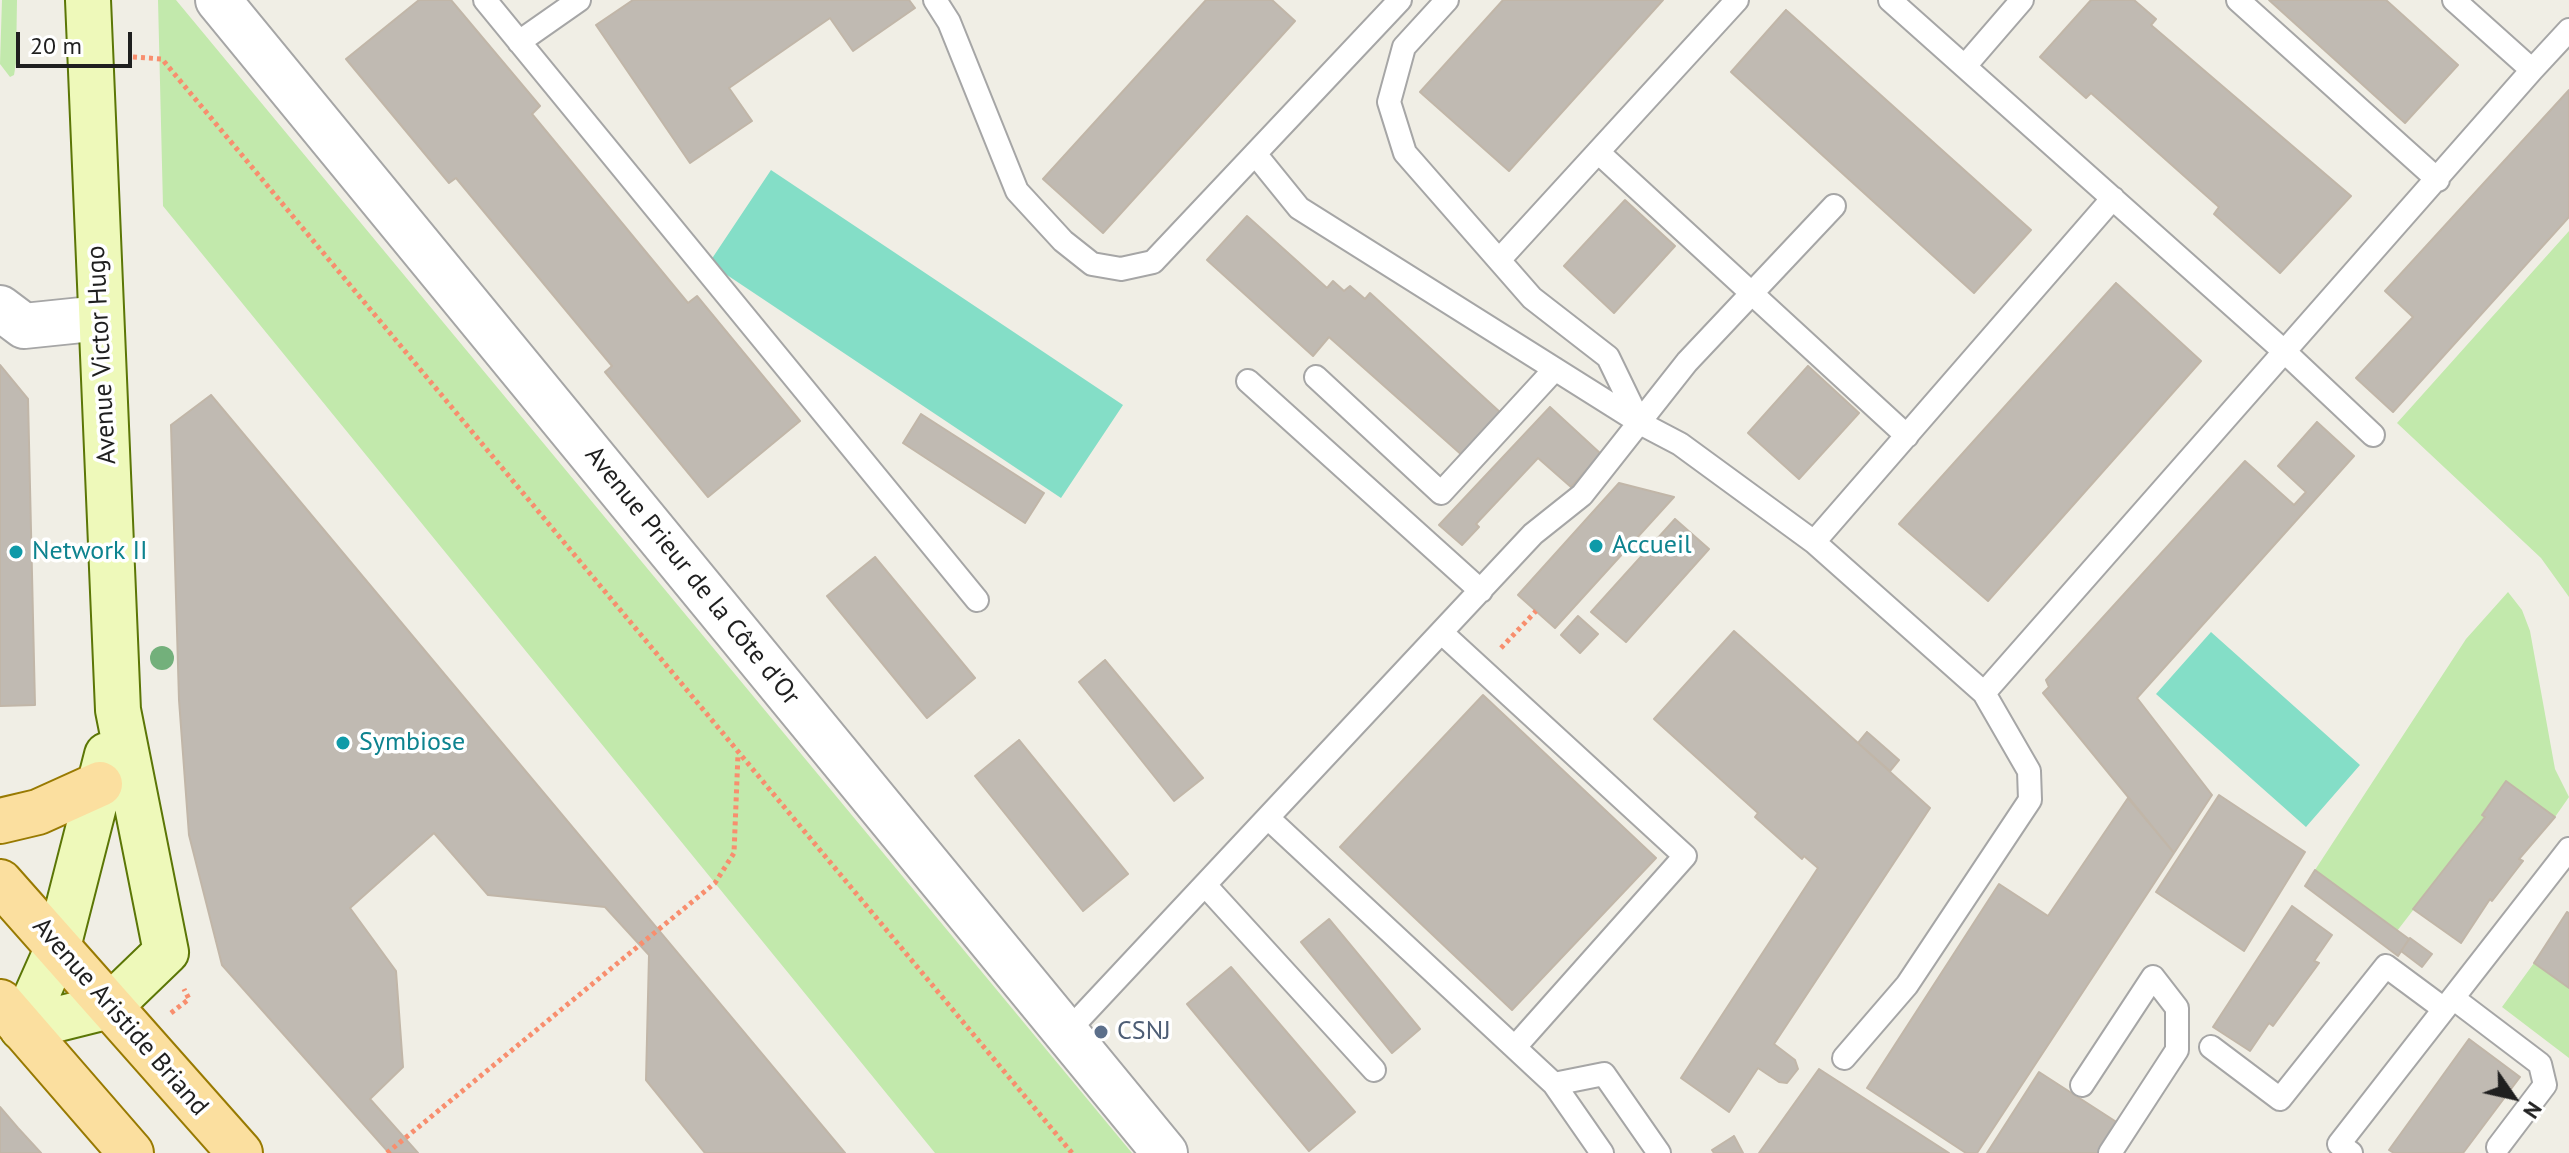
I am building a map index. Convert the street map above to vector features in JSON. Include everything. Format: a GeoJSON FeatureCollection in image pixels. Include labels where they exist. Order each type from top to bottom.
{"type":"FeatureCollection","features":[{"type":"Feature","properties":{"kind":"main road"},"geometry":{"type":"LineString","coordinates":[[0,821],[38,812],[100,784]]}},
{"type":"Feature","properties":{"kind":"main road","name":"Avenue Aristide Briand"},"geometry":{"type":"LineString","coordinates":[[0,882],[240,1153]]}},
{"type":"Feature","properties":{"kind":"main road"},"geometry":{"type":"LineString","coordinates":[[11,1015],[131,1153]]}},
{"type":"Feature","properties":{"kind":"street","name":"Avenue Victor Hugo"},"geometry":{"type":"LineString","coordinates":[[88,0],[118,710],[166,952],[110,1006]]}},
{"type":"Feature","properties":{"kind":"street","name":"Avenue Prieur de la Côte d'Or"},"geometry":{"type":"LineString","coordinates":[[218,0],[1165,1153]]}},
{"type":"Feature","properties":{"kind":"street"},"geometry":{"type":"LineString","coordinates":[[0,308],[24,326],[101,318]]}},
{"type":"Feature","properties":{"kind":"street","name":"Avenue Victor Hugo"},"geometry":{"type":"LineString","coordinates":[[11,1015],[58,947],[118,710]]}},
{"type":"Feature","properties":{"kind":"street"},"geometry":{"type":"LineString","coordinates":[[11,1015],[110,1006]]}},
{"type":"Feature","properties":{"kind":"lane"},"geometry":{"type":"LineString","coordinates":[[485,0],[977,600]]}},
{"type":"Feature","properties":{"kind":"lane"},"geometry":{"type":"LineString","coordinates":[[519,42],[579,0]]}},
{"type":"Feature","properties":{"kind":"lane"},"geometry":{"type":"LineString","coordinates":[[935,0],[949,22],[1017,191],[1063,241],[1092,264],[1121,269],[1153,262],[1400,0]]}},
{"type":"Feature","properties":{"kind":"lane"},"geometry":{"type":"LineString","coordinates":[[1447,0],[1404,47],[1389,102],[1405,153],[1532,298],[1608,357],[1640,423]]}},
{"type":"Feature","properties":{"kind":"lane"},"geometry":{"type":"LineString","coordinates":[[1500,259],[1737,0]]}},
{"type":"Feature","properties":{"kind":"lane"},"geometry":{"type":"LineString","coordinates":[[1890,0],[2286,353],[2373,435]]}},
{"type":"Feature","properties":{"kind":"lane"},"geometry":{"type":"LineString","coordinates":[[1965,66],[2022,0]]}},
{"type":"Feature","properties":{"kind":"lane"},"geometry":{"type":"LineString","coordinates":[[2238,0],[2438,180]]}},
{"type":"Feature","properties":{"kind":"lane"},"geometry":{"type":"LineString","coordinates":[[2454,0],[2532,70]]}},
{"type":"Feature","properties":{"kind":"lane"},"geometry":{"type":"LineString","coordinates":[[1984,693],[2569,30]]}},
{"type":"Feature","properties":{"kind":"lane"},"geometry":{"type":"LineString","coordinates":[[1599,153],[1907,436]]}},
{"type":"Feature","properties":{"kind":"lane"},"geometry":{"type":"LineString","coordinates":[[1256,155],[1299,208],[1640,423],[1680,444],[1814,542],[1984,693],[2029,771],[2030,800],[1907,985],[1844,1058]]}},
{"type":"Feature","properties":{"kind":"lane"},"geometry":{"type":"LineString","coordinates":[[1814,542],[2113,198]]}},
{"type":"Feature","properties":{"kind":"lane"},"geometry":{"type":"LineString","coordinates":[[1066,1033],[1533,534],[1582,495],[1687,362],[1834,206]]}},
{"type":"Feature","properties":{"kind":"lane"},"geometry":{"type":"LineString","coordinates":[[1316,377],[1441,493],[1555,369]]}},
{"type":"Feature","properties":{"kind":"lane"},"geometry":{"type":"LineString","coordinates":[[1248,381],[1481,591]]}},
{"type":"Feature","properties":{"kind":"lane"},"geometry":{"type":"LineString","coordinates":[[1442,633],[1685,856],[1515,1047]]}},
{"type":"Feature","properties":{"kind":"lane"},"geometry":{"type":"LineString","coordinates":[[1268,818],[1554,1084],[1602,1153]]}},
{"type":"Feature","properties":{"kind":"lane"},"geometry":{"type":"LineString","coordinates":[[2351,1153],[2339,1144],[2569,849]]}},
{"type":"Feature","properties":{"kind":"lane"},"geometry":{"type":"LineString","coordinates":[[1205,885],[1374,1070]]}},
{"type":"Feature","properties":{"kind":"lane"},"geometry":{"type":"LineString","coordinates":[[2211,1047],[2280,1099],[2386,966],[2540,1064],[2545,1085],[2499,1151]]}},
{"type":"Feature","properties":{"kind":"lane"},"geometry":{"type":"LineString","coordinates":[[2082,1085],[2153,977],[2177,1008],[2177,1050],[2110,1153]]}},
{"type":"Feature","properties":{"kind":"lane"},"geometry":{"type":"LineString","coordinates":[[1554,1084],[1604,1074],[1659,1153]]}},
{"type":"Feature","properties":{"kind":"path"},"geometry":{"type":"LineString","coordinates":[[133,57],[162,59],[1072,1153]]}},
{"type":"Feature","properties":{"kind":"path"},"geometry":{"type":"LineString","coordinates":[[387,1153],[715,883],[734,853],[738,753]]}},
{"type":"Feature","properties":{"kind":"green space"},"geometry":{"type":"Polygon","coordinates":[[[2,0],[17,0],[16,63],[14,75],[10,77],[0,64],[2,0]]]}},
{"type":"Feature","properties":{"kind":"green space"},"geometry":{"type":"Polygon","coordinates":[[[158,0],[176,0],[1132,1153],[935,1153],[163,206],[158,0]]]}},
{"type":"Feature","properties":{"kind":"green space"},"geometry":{"type":"Polygon","coordinates":[[[771,170],[1123,405],[1061,498],[709,263],[771,170]]]}},
{"type":"Feature","properties":{"kind":"green space"},"geometry":{"type":"Polygon","coordinates":[[[2569,231],[2569,597],[2541,558],[2397,423],[2569,231]]]}},
{"type":"Feature","properties":{"kind":"green space"},"geometry":{"type":"Polygon","coordinates":[[[2508,592],[2522,610],[2530,631],[2555,769],[2569,797],[2555,817],[2506,781],[2482,814],[2485,817],[2397,931],[2315,870],[2466,639],[2508,592]]]}},
{"type":"Feature","properties":{"kind":"green space"},"geometry":{"type":"Polygon","coordinates":[[[2211,632],[2360,765],[2306,827],[2156,694],[2211,632]]]}},
{"type":"Feature","properties":{"kind":"green space"},"geometry":{"type":"Polygon","coordinates":[[[2534,963],[2569,988],[2569,1058],[2502,1007],[2534,963]]]}},
{"type":"Feature","properties":{"kind":"building"},"geometry":{"type":"Polygon","coordinates":[[[419,0],[451,0],[540,106],[532,114],[688,303],[697,296],[800,421],[708,497],[605,372],[612,366],[456,178],[449,183],[346,59],[419,0]]]}},
{"type":"Feature","properties":{"kind":"building"},"geometry":{"type":"Polygon","coordinates":[[[633,0],[909,0],[915,8],[853,51],[830,18],[729,88],[752,121],[690,163],[596,25],[633,0]]]}},
{"type":"Feature","properties":{"kind":"building"},"geometry":{"type":"Polygon","coordinates":[[[1206,0],[1272,0],[1295,21],[1103,233],[1043,179],[1206,0]]]}},
{"type":"Feature","properties":{"kind":"building"},"geometry":{"type":"Polygon","coordinates":[[[1503,0],[1663,0],[1509,171],[1420,92],[1503,0]]]}},
{"type":"Feature","properties":{"kind":"building"},"geometry":{"type":"Polygon","coordinates":[[[2091,0],[2134,0],[2156,19],[2151,25],[2351,196],[2280,273],[2214,214],[2219,207],[2091,93],[2086,98],[2040,57],[2091,0]]]}},
{"type":"Feature","properties":{"kind":"building"},"geometry":{"type":"Polygon","coordinates":[[[2269,0],[2386,0],[2458,65],[2405,123],[2269,0]]]}},
{"type":"Feature","properties":{"kind":"building"},"geometry":{"type":"Polygon","coordinates":[[[1786,10],[2031,230],[1974,293],[1731,72],[1786,10]]]}},
{"type":"Feature","properties":{"kind":"building"},"geometry":{"type":"Polygon","coordinates":[[[2569,90],[2569,217],[2393,412],[2356,378],[2413,317],[2385,291],[2569,90]]]}},
{"type":"Feature","properties":{"kind":"building"},"geometry":{"type":"Polygon","coordinates":[[[1625,200],[1675,246],[1614,313],[1564,266],[1625,200]]]}},
{"type":"Feature","properties":{"kind":"building"},"geometry":{"type":"Polygon","coordinates":[[[1247,216],[1327,288],[1333,281],[1344,291],[1350,286],[1365,299],[1370,293],[1502,414],[1463,456],[1329,337],[1313,356],[1207,260],[1247,216]]]}},
{"type":"Feature","properties":{"kind":"building"},"geometry":{"type":"Polygon","coordinates":[[[2116,283],[2201,361],[1988,601],[1899,524],[2116,283]]]}},
{"type":"Feature","properties":{"kind":"building","name":"Network II"},"geometry":{"type":"Polygon","coordinates":[[[0,365],[28,399],[35,705],[0,706],[0,365]]]}},
{"type":"Feature","properties":{"kind":"building"},"geometry":{"type":"Polygon","coordinates":[[[1808,366],[1859,413],[1799,479],[1748,433],[1808,366]]]}},
{"type":"Feature","properties":{"kind":"building","name":"Symbiose"},"geometry":{"type":"Polygon","coordinates":[[[211,395],[845,1153],[705,1153],[646,1080],[649,955],[605,907],[488,895],[434,833],[350,908],[396,971],[403,1067],[370,1099],[418,1153],[389,1153],[222,965],[189,835],[179,700],[171,425],[211,395]]]}},
{"type":"Feature","properties":{"kind":"building"},"geometry":{"type":"Polygon","coordinates":[[[1550,407],[1601,454],[1571,487],[1538,458],[1476,524],[1479,527],[1462,545],[1439,525],[1550,407]]]}},
{"type":"Feature","properties":{"kind":"building"},"geometry":{"type":"Polygon","coordinates":[[[921,414],[1044,493],[1025,523],[903,443],[921,414]]]}},
{"type":"Feature","properties":{"kind":"building"},"geometry":{"type":"Polygon","coordinates":[[[2317,422],[2354,456],[2137,698],[2212,795],[2174,853],[2043,693],[2049,687],[2046,680],[2245,461],[2294,505],[2306,492],[2278,466],[2317,422]]]}},
{"type":"Feature","properties":{"kind":"building","name":"Accueil"},"geometry":{"type":"Polygon","coordinates":[[[1619,483],[1674,497],[1555,628],[1518,595],[1619,483]]]}},
{"type":"Feature","properties":{"kind":"building"},"geometry":{"type":"Polygon","coordinates":[[[1675,519],[1709,549],[1626,642],[1591,612],[1675,519]]]}},
{"type":"Feature","properties":{"kind":"building"},"geometry":{"type":"Polygon","coordinates":[[[875,557],[975,678],[927,718],[827,596],[875,557]]]}},
{"type":"Feature","properties":{"kind":"building"},"geometry":{"type":"Polygon","coordinates":[[[1578,616],[1598,634],[1580,653],[1561,635],[1578,616]]]}},
{"type":"Feature","properties":{"kind":"building"},"geometry":{"type":"Polygon","coordinates":[[[1734,631],[1930,808],[1774,1044],[1795,1060],[1798,1069],[1787,1083],[1779,1082],[1758,1068],[1729,1112],[1681,1078],[1818,868],[1804,856],[1802,859],[1755,817],[1758,813],[1654,719],[1734,631]]]}},
{"type":"Feature","properties":{"kind":"building"},"geometry":{"type":"Polygon","coordinates":[[[1105,660],[1203,778],[1174,801],[1079,682],[1105,660]]]}},
{"type":"Feature","properties":{"kind":"building"},"geometry":{"type":"Polygon","coordinates":[[[1483,695],[1656,858],[1512,1010],[1340,847],[1483,695]]]}},
{"type":"Feature","properties":{"kind":"building"},"geometry":{"type":"Polygon","coordinates":[[[1867,732],[1899,760],[1890,771],[1858,743],[1867,732]]]}},
{"type":"Feature","properties":{"kind":"building"},"geometry":{"type":"Polygon","coordinates":[[[1019,740],[1128,874],[1083,911],[975,776],[1019,740]]]}},
{"type":"Feature","properties":{"kind":"building"},"geometry":{"type":"Polygon","coordinates":[[[2506,781],[2555,817],[2519,859],[2523,861],[2492,901],[2490,899],[2461,943],[2413,909],[2485,817],[2482,815],[2506,781]]]}},
{"type":"Feature","properties":{"kind":"building"},"geometry":{"type":"Polygon","coordinates":[[[2219,795],[2305,852],[2244,951],[2156,892],[2219,795]]]}},
{"type":"Feature","properties":{"kind":"building"},"geometry":{"type":"Polygon","coordinates":[[[2128,798],[2174,853],[1977,1153],[1966,1153],[1867,1088],[1999,884],[2048,916],[2128,798]]]}},
{"type":"Feature","properties":{"kind":"building"},"geometry":{"type":"Polygon","coordinates":[[[2315,870],[2409,939],[2398,956],[2305,886],[2315,870]]]}},
{"type":"Feature","properties":{"kind":"building"},"geometry":{"type":"Polygon","coordinates":[[[2292,906],[2332,935],[2314,961],[2319,963],[2273,1026],[2269,1023],[2250,1051],[2213,1027],[2292,906]]]}},
{"type":"Feature","properties":{"kind":"building"},"geometry":{"type":"Polygon","coordinates":[[[2569,913],[2569,988],[2534,963],[2569,913]]]}},
{"type":"Feature","properties":{"kind":"building"},"geometry":{"type":"Polygon","coordinates":[[[1329,919],[1420,1029],[1392,1053],[1301,942],[1329,919]]]}},
{"type":"Feature","properties":{"kind":"building"},"geometry":{"type":"Polygon","coordinates":[[[2410,938],[2432,954],[2422,967],[2401,951],[2410,938]]]}},
{"type":"Feature","properties":{"kind":"building"},"geometry":{"type":"Polygon","coordinates":[[[1231,967],[1355,1112],[1309,1151],[1187,1004],[1231,967]]]}},
{"type":"Feature","properties":{"kind":"building"},"geometry":{"type":"Polygon","coordinates":[[[2469,1039],[2520,1077],[2463,1153],[2394,1153],[2389,1150],[2469,1039]]]}},
{"type":"Feature","properties":{"kind":"building"},"geometry":{"type":"Polygon","coordinates":[[[1819,1069],[1949,1153],[1759,1153],[1819,1069]]]}},
{"type":"Feature","properties":{"kind":"building"},"geometry":{"type":"Polygon","coordinates":[[[2039,1072],[2118,1123],[2098,1153],[1987,1153],[2039,1072]]]}},
{"type":"Feature","properties":{"kind":"building"},"geometry":{"type":"Polygon","coordinates":[[[0,1107],[18,1128],[41,1153],[0,1153],[0,1107]]]}},
{"type":"Feature","properties":{"kind":"building"},"geometry":{"type":"Polygon","coordinates":[[[1734,1136],[1743,1153],[1714,1153],[1712,1150],[1734,1136]]]}},
{"type":"Feature","properties":{"kind":"place","name":"Accueil"},"geometry":{"type":"Point","coordinates":[1596,546]}},
{"type":"Feature","properties":{"kind":"place","name":"Network II"},"geometry":{"type":"Point","coordinates":[16,552]}},
{"type":"Feature","properties":{"kind":"place","name":"Symbiose"},"geometry":{"type":"Point","coordinates":[343,743]}},
{"type":"Feature","properties":{"kind":"place","name":"CSNJ"},"geometry":{"type":"Point","coordinates":[1101,1032]}}]}
